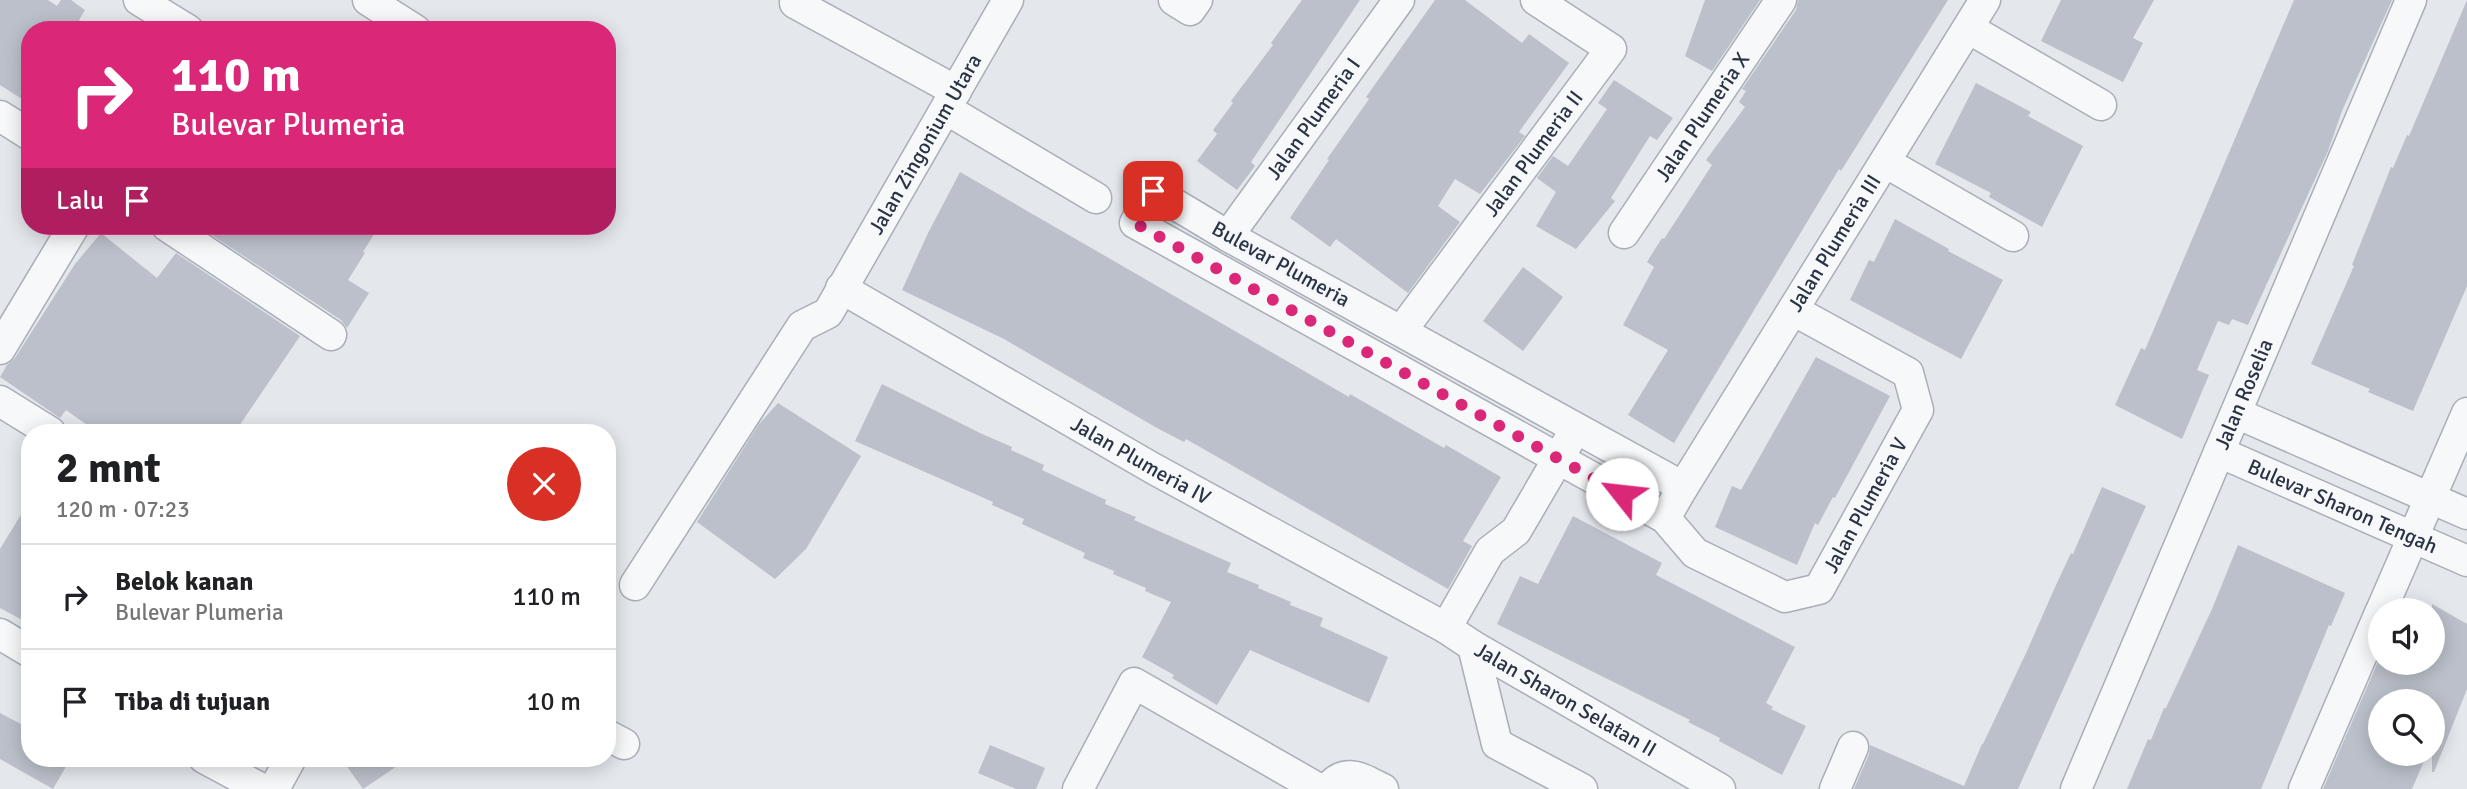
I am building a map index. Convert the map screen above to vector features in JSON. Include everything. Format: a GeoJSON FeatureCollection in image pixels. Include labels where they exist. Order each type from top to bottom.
{"type":"FeatureCollection","features":[{"type":"Feature","properties":{"kind":"street"},"geometry":{"type":"LineString","coordinates":[[139,0],[173,21]]}},
{"type":"Feature","properties":{"kind":"street"},"geometry":{"type":"LineString","coordinates":[[368,0],[401,21]]}},
{"type":"Feature","properties":{"kind":"street","name":"Jalan Zingonium Utara"},"geometry":{"type":"LineString","coordinates":[[635,586],[802,326],[828,313],[1008,0]]}},
{"type":"Feature","properties":{"kind":"street","name":"Jalan Plumeria I"},"geometry":{"type":"LineString","coordinates":[[1228,236],[1399,0]]}},
{"type":"Feature","properties":{"kind":"street","name":"Jalan Plumeria II"},"geometry":{"type":"LineString","coordinates":[[1402,330],[1611,49],[1536,0]]}},
{"type":"Feature","properties":{"kind":"street","name":"Jalan Plumeria X"},"geometry":{"type":"LineString","coordinates":[[1624,233],[1781,0]]}},
{"type":"Feature","properties":{"kind":"street","name":"Jalan Plumeria III"},"geometry":{"type":"LineString","coordinates":[[1683,487],[1985,0]]}},
{"type":"Feature","properties":{"kind":"street","name":"Jalan Roselia"},"geometry":{"type":"LineString","coordinates":[[2076,789],[2411,0]]}},
{"type":"Feature","properties":{"kind":"street"},"geometry":{"type":"LineString","coordinates":[[795,3],[951,100],[1096,198]]}},
{"type":"Feature","properties":{"kind":"street"},"geometry":{"type":"LineString","coordinates":[[1968,28],[2101,105]]}},
{"type":"Feature","properties":{"kind":"street"},"geometry":{"type":"LineString","coordinates":[[0,116],[21,129]]}},
{"type":"Feature","properties":{"kind":"street"},"geometry":{"type":"LineString","coordinates":[[1885,162],[2012,236]]}},
{"type":"Feature","properties":{"kind":"street","name":"Bulevar Plumeria"},"geometry":{"type":"LineString","coordinates":[[1665,518],[1135,223],[1153,191],[1228,236],[1683,487]]}},
{"type":"Feature","properties":{"kind":"street"},"geometry":{"type":"LineString","coordinates":[[0,349],[69,235]]}},
{"type":"Feature","properties":{"kind":"street"},"geometry":{"type":"LineString","coordinates":[[181,235],[331,335]]}},
{"type":"Feature","properties":{"kind":"street","name":"Jalan Plumeria IV"},"geometry":{"type":"LineString","coordinates":[[841,288],[1154,469],[1446,628],[1473,646]]}},
{"type":"Feature","properties":{"kind":"street","name":"Jalan Plumeria V"},"geometry":{"type":"LineString","coordinates":[[1665,518],[1695,553],[1785,597],[1819,589],[1918,410],[1908,373],[1793,310]]}},
{"type":"Feature","properties":{"kind":"street"},"geometry":{"type":"LineString","coordinates":[[0,401],[37,424]]}},
{"type":"Feature","properties":{"kind":"street","name":"Bulevar Sharon Tengah"},"geometry":{"type":"LineString","coordinates":[[2236,413],[2467,514]]}},
{"type":"Feature","properties":{"kind":"street"},"geometry":{"type":"LineString","coordinates":[[2387,598],[2467,413]]}},
{"type":"Feature","properties":{"kind":"street"},"geometry":{"type":"LineString","coordinates":[[1446,628],[1490,551],[1516,531],[1577,428]]}},
{"type":"Feature","properties":{"kind":"street","name":"Bulevar Sharon Tengah"},"geometry":{"type":"LineString","coordinates":[[2219,452],[2467,561]]}},
{"type":"Feature","properties":{"kind":"street"},"geometry":{"type":"LineString","coordinates":[[1665,518],[1683,487]]}},
{"type":"Feature","properties":{"kind":"street"},"geometry":{"type":"LineString","coordinates":[[0,634],[21,647]]}},
{"type":"Feature","properties":{"kind":"street"},"geometry":{"type":"LineString","coordinates":[[2304,789],[2368,642]]}},
{"type":"Feature","properties":{"kind":"street","name":"Jalan Sharon Selatan II"},"geometry":{"type":"LineString","coordinates":[[1473,646],[1497,744],[1582,789]]}},
{"type":"Feature","properties":{"kind":"street","name":"Jalan Sharon Selatan II"},"geometry":{"type":"LineString","coordinates":[[1473,646],[1720,789]]}},
{"type":"Feature","properties":{"kind":"street"},"geometry":{"type":"LineString","coordinates":[[1078,789],[1134,683],[1319,789]]}},
{"type":"Feature","properties":{"kind":"street"},"geometry":{"type":"LineString","coordinates":[[1835,789],[1853,747]]}},
{"type":"Feature","properties":{"kind":"street"},"geometry":{"type":"LineString","coordinates":[[222,767],[262,789]]}},
{"type":"Feature","properties":{"kind":"street"},"geometry":{"type":"LineString","coordinates":[[274,789],[287,767]]}},
{"type":"Feature","properties":{"kind":"street"},"geometry":{"type":"LineString","coordinates":[[1328,789],[1336,778],[1347,775],[1383,789]]}},
{"type":"Feature","properties":{"kind":"building"},"geometry":{"type":"Polygon","coordinates":[[[0,0],[48,0],[57,6],[61,0],[71,0],[85,10],[81,21],[21,21],[21,98],[0,85],[0,0]]]}},
{"type":"Feature","properties":{"kind":"building"},"geometry":{"type":"Polygon","coordinates":[[[1302,0],[1360,0],[1251,162],[1255,166],[1237,190],[1197,161],[1217,134],[1213,130],[1233,103],[1231,101],[1273,45],[1271,43],[1302,0]]]}},
{"type":"Feature","properties":{"kind":"building"},"geometry":{"type":"Polygon","coordinates":[[[1435,0],[1465,0],[1522,43],[1529,34],[1569,63],[1519,132],[1525,136],[1480,194],[1455,179],[1438,206],[1460,222],[1408,293],[1336,239],[1330,247],[1290,218],[1369,99],[1366,97],[1435,0]]]}},
{"type":"Feature","properties":{"kind":"building"},"geometry":{"type":"Polygon","coordinates":[[[1705,0],[1760,0],[1712,71],[1685,56],[1705,0]]]}},
{"type":"Feature","properties":{"kind":"building"},"geometry":{"type":"Polygon","coordinates":[[[1798,0],[1948,0],[1841,171],[1839,169],[1674,443],[1628,415],[1668,350],[1623,325],[1654,267],[1647,262],[1712,165],[1706,160],[1745,107],[1739,102],[1746,91],[1742,89],[1796,10],[1798,0]]]}},
{"type":"Feature","properties":{"kind":"building"},"geometry":{"type":"Polygon","coordinates":[[[2061,0],[2154,0],[2133,38],[2143,43],[2123,82],[2041,41],[2061,0]]]}},
{"type":"Feature","properties":{"kind":"building"},"geometry":{"type":"Polygon","coordinates":[[[2294,0],[2392,0],[2342,111],[2328,151],[2248,325],[2232,319],[2229,325],[2218,321],[2197,370],[2209,375],[2182,439],[2115,405],[2141,348],[2145,350],[2294,0]]]}},
{"type":"Feature","properties":{"kind":"building"},"geometry":{"type":"Polygon","coordinates":[[[2467,0],[2467,286],[2413,411],[2311,364],[2354,266],[2352,265],[2391,167],[2393,168],[2407,135],[2409,136],[2467,0]]]}},
{"type":"Feature","properties":{"kind":"building"},"geometry":{"type":"Polygon","coordinates":[[[1614,80],[1673,118],[1657,140],[1650,136],[1611,198],[1615,201],[1576,249],[1536,226],[1556,192],[1537,178],[1553,156],[1568,166],[1607,109],[1598,103],[1614,80]]]}},
{"type":"Feature","properties":{"kind":"building"},"geometry":{"type":"Polygon","coordinates":[[[1976,83],[2031,112],[2028,116],[2083,146],[2042,227],[1989,197],[1991,193],[1935,164],[1976,83]]]}},
{"type":"Feature","properties":{"kind":"building"},"geometry":{"type":"Polygon","coordinates":[[[960,172],[1349,397],[1350,394],[1501,477],[1463,541],[1472,546],[1448,589],[1186,439],[1184,442],[1157,428],[1004,339],[902,290],[960,172]]]}},
{"type":"Feature","properties":{"kind":"building"},"geometry":{"type":"Polygon","coordinates":[[[1895,219],[2003,280],[1961,359],[1850,300],[1869,260],[1874,262],[1895,219]]]}},
{"type":"Feature","properties":{"kind":"building"},"geometry":{"type":"Polygon","coordinates":[[[99,235],[103,235],[157,278],[176,253],[300,336],[240,424],[86,424],[66,410],[60,418],[0,377],[75,264],[99,235]]]}},
{"type":"Feature","properties":{"kind":"building"},"geometry":{"type":"Polygon","coordinates":[[[212,235],[373,235],[348,280],[369,293],[347,328],[341,320],[212,235]]]}},
{"type":"Feature","properties":{"kind":"building"},"geometry":{"type":"Polygon","coordinates":[[[1523,267],[1563,297],[1523,351],[1483,321],[1523,267]]]}},
{"type":"Feature","properties":{"kind":"building"},"geometry":{"type":"Polygon","coordinates":[[[1816,357],[1890,396],[1835,498],[1833,497],[1818,525],[1815,523],[1797,565],[1715,527],[1732,486],[1741,490],[1816,357]]]}},
{"type":"Feature","properties":{"kind":"building"},"geometry":{"type":"Polygon","coordinates":[[[882,384],[1012,447],[1011,450],[1044,465],[1042,470],[1106,500],[1105,504],[1136,517],[1134,520],[1231,563],[1227,572],[1259,585],[1258,588],[1291,602],[1290,605],[1323,618],[1320,626],[1388,657],[1369,703],[1250,650],[1217,705],[1172,678],[1174,675],[1142,657],[1171,602],[1113,574],[1114,571],[1083,558],[1085,553],[1022,524],[1024,519],[992,505],[993,502],[855,441],[882,384]]]}},
{"type":"Feature","properties":{"kind":"building"},"geometry":{"type":"Polygon","coordinates":[[[778,403],[861,456],[806,549],[775,579],[697,522],[759,424],[778,403]]]}},
{"type":"Feature","properties":{"kind":"building"},"geometry":{"type":"Polygon","coordinates":[[[2102,487],[2146,506],[2018,789],[1854,789],[1869,754],[1870,745],[1964,786],[2102,487]]]}},
{"type":"Feature","properties":{"kind":"building"},"geometry":{"type":"Polygon","coordinates":[[[21,515],[21,619],[0,608],[0,549],[21,515]]]}},
{"type":"Feature","properties":{"kind":"building"},"geometry":{"type":"Polygon","coordinates":[[[1573,516],[1662,563],[1656,575],[1795,647],[1766,703],[1773,707],[1771,709],[1806,726],[1782,775],[1719,741],[1720,738],[1688,722],[1690,720],[1497,624],[1520,576],[1538,584],[1573,516]]]}},
{"type":"Feature","properties":{"kind":"building"},"geometry":{"type":"Polygon","coordinates":[[[2238,545],[2345,593],[2331,626],[2329,625],[2261,789],[2127,789],[2148,739],[2151,740],[2212,609],[2238,545]]]}},
{"type":"Feature","properties":{"kind":"building"},"geometry":{"type":"Polygon","coordinates":[[[2445,611],[2467,624],[2467,689],[2445,744],[2445,689],[2368,689],[2368,766],[2422,766],[2412,789],[2323,789],[2372,675],[2445,675],[2445,611]]]}},
{"type":"Feature","properties":{"kind":"building"},"geometry":{"type":"Polygon","coordinates":[[[0,713],[21,724],[21,767],[66,767],[53,789],[0,759],[0,713]]]}},
{"type":"Feature","properties":{"kind":"building"},"geometry":{"type":"Polygon","coordinates":[[[990,745],[1045,768],[1036,789],[1016,789],[978,773],[990,745]]]}},
{"type":"Feature","properties":{"kind":"building"},"geometry":{"type":"Polygon","coordinates":[[[347,767],[396,767],[363,789],[347,767]]]}},
{"type":"Feature","properties":{"kind":"route"},"geometry":{"type":"LineString","coordinates":[[1153,191],[1135,223],[1622,494]]}}]}
